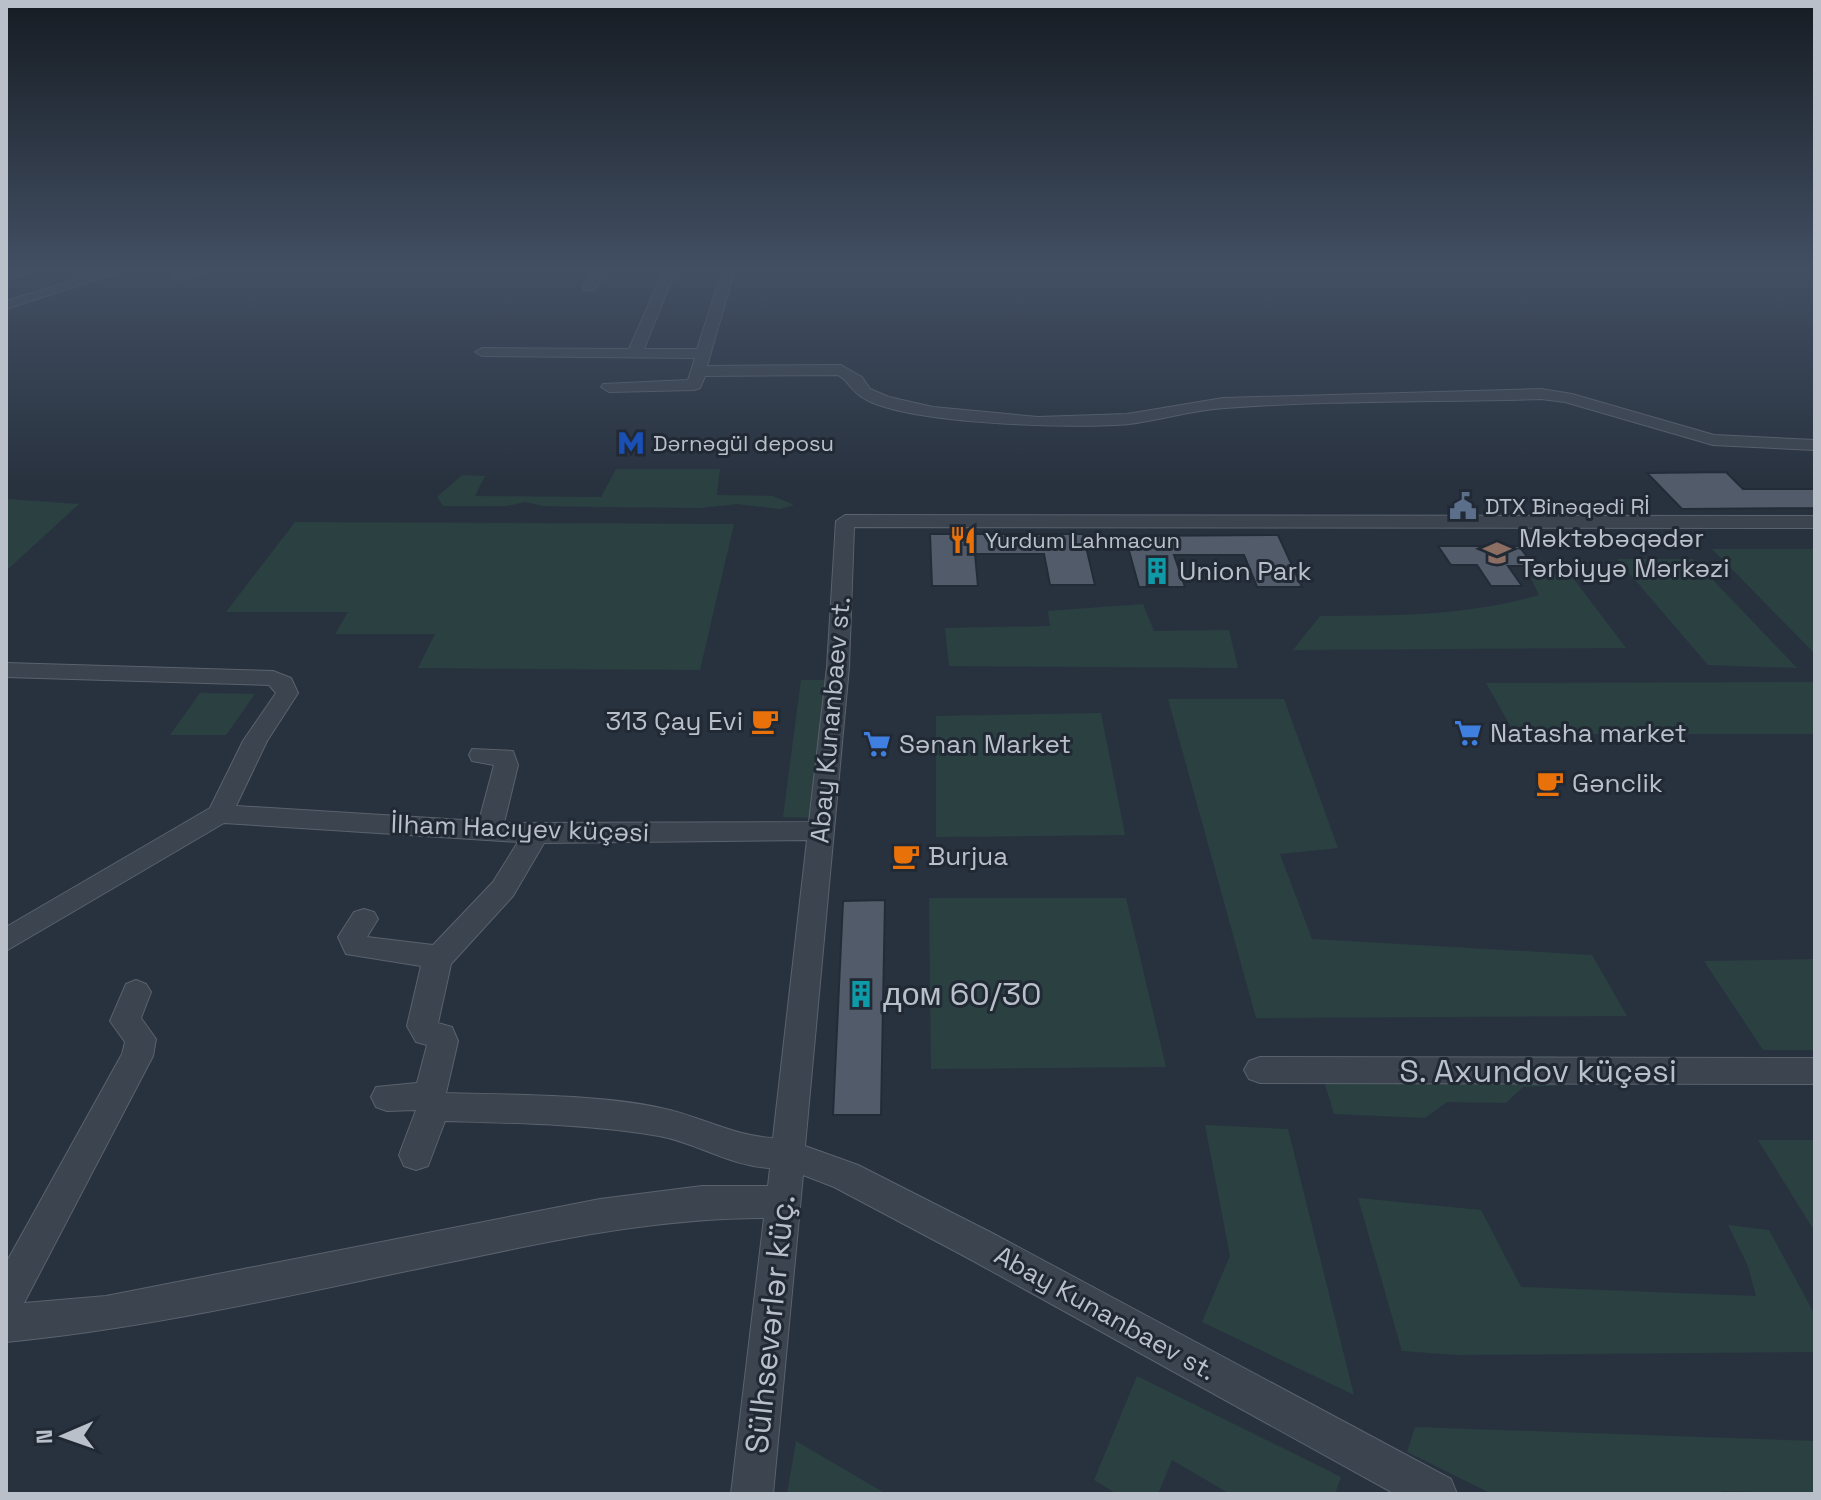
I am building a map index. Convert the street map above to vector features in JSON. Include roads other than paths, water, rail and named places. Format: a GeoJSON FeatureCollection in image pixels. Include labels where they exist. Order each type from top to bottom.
{"type":"FeatureCollection","features":[{"type":"Feature","properties":{"kind":"street"},"geometry":{"type":"LineString","coordinates":[[635,353],[640,342]]}},
{"type":"Feature","properties":{"kind":"street"},"geometry":{"type":"LineString","coordinates":[[609,387],[694,385],[708,342]]}},
{"type":"Feature","properties":{"kind":"street"},"geometry":{"type":"LineString","coordinates":[[482,352],[704,354]]}},
{"type":"Feature","properties":{"kind":"street"},"geometry":{"type":"LineString","coordinates":[[699,371],[841,370],[857,380],[864,392],[884,401],[933,412],[1038,422],[1127,419],[1223,403],[1541,394],[1566,397],[1713,440],[1815,445]]}},
{"type":"Feature","properties":{"kind":"street","name":"Abay Kunanbaev st."},"geometry":{"type":"LineString","coordinates":[[1436,1494],[979,1245],[846,1176],[788,1154],[838,667],[845,521],[1815,522]]}},
{"type":"Feature","properties":{"kind":"street"},"geometry":{"type":"LineString","coordinates":[[6,670],[273,678],[283,683],[287,693],[255,741],[220,814],[6,940]]}},
{"type":"Feature","properties":{"kind":"street"},"geometry":{"type":"LineString","coordinates":[[481,755],[504,757],[506,765],[489,831]]}},
{"type":"Feature","properties":{"kind":"street","name":"İlham Hacıyev küçəsi"},"geometry":{"type":"LineString","coordinates":[[220,814],[536,834],[820,831]]}},
{"type":"Feature","properties":{"kind":"street"},"geometry":{"type":"LineString","coordinates":[[416,1155],[443,1041],[441,1036],[427,1033],[422,1026],[440,957],[503,889],[536,834]]}},
{"type":"Feature","properties":{"kind":"street"},"geometry":{"type":"LineString","coordinates":[[364,919],[352,937],[356,946],[440,957]]}},
{"type":"Feature","properties":{"kind":"street"},"geometry":{"type":"LineString","coordinates":[[6,1299],[137,1056],[141,1039],[125,1021],[136,992]]}},
{"type":"Feature","properties":{"kind":"street","name":"S. Axundov küçəsi"},"geometry":{"type":"LineString","coordinates":[[1260,1070],[1815,1071]]}},
{"type":"Feature","properties":{"kind":"street"},"geometry":{"type":"LineString","coordinates":[[387,1097],[661,1122],[749,1152],[788,1154]]}},
{"type":"Feature","properties":{"kind":"street","name":"Sülhsevərlər küç."},"geometry":{"type":"LineString","coordinates":[[752,1494],[788,1154]]}},
{"type":"Feature","properties":{"kind":"street"},"geometry":{"type":"LineString","coordinates":[[6,1323],[106,1314],[600,1215],[702,1202],[781,1202]]}},
{"type":"Feature","properties":{"kind":"place","name":"Dərnəgül deposu"},"geometry":{"type":"Point","coordinates":[631,443]}},
{"type":"Feature","properties":{"kind":"place","name":"DTX Binəqədi Rİ"},"geometry":{"type":"Point","coordinates":[1463,506]}},
{"type":"Feature","properties":{"kind":"place","name":"Yurdum Lahmacun"},"geometry":{"type":"Point","coordinates":[963,540]}},
{"type":"Feature","properties":{"kind":"place","name":"Məktəbəqədər Tərbiyyə Mərkəzi"},"geometry":{"type":"Point","coordinates":[1497,553]}},
{"type":"Feature","properties":{"kind":"place","name":"Union Park"},"geometry":{"type":"Point","coordinates":[1157,571]}},
{"type":"Feature","properties":{"kind":"place","name":"313 Çay Evi"},"geometry":{"type":"Point","coordinates":[765,721]}},
{"type":"Feature","properties":{"kind":"place","name":"Natasha market"},"geometry":{"type":"Point","coordinates":[1468,733]}},
{"type":"Feature","properties":{"kind":"place","name":"Sənan Market"},"geometry":{"type":"Point","coordinates":[877,744]}},
{"type":"Feature","properties":{"kind":"place","name":"Gənclik"},"geometry":{"type":"Point","coordinates":[1550,783]}},
{"type":"Feature","properties":{"kind":"place","name":"Burjua"},"geometry":{"type":"Point","coordinates":[906,856]}},
{"type":"Feature","properties":{"kind":"place","name":"дом 60/30"},"geometry":{"type":"Point","coordinates":[861,994]}}]}
